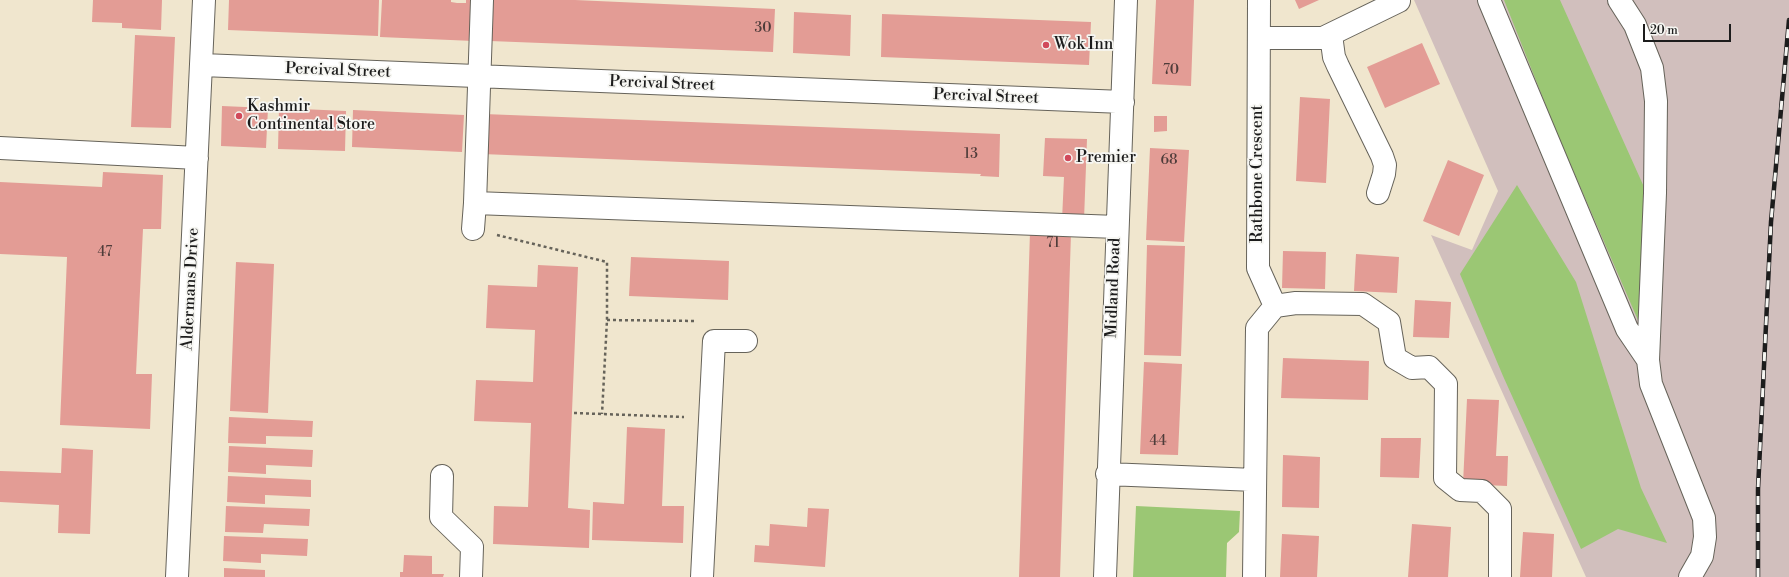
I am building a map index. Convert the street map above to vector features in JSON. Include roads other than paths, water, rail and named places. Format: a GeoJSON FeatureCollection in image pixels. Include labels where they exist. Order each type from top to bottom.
{"type":"FeatureCollection","features":[{"type":"Feature","properties":{"kind":"street","name":"Aldermans Drive"},"geometry":{"type":"LineString","coordinates":[[177,577],[204,0]]}},
{"type":"Feature","properties":{"kind":"street"},"geometry":{"type":"LineString","coordinates":[[474,229],[482,0]]}},
{"type":"Feature","properties":{"kind":"street","name":"Midland Road"},"geometry":{"type":"LineString","coordinates":[[1105,577],[1126,0]]}},
{"type":"Feature","properties":{"kind":"street","name":"Rathbone Crescent"},"geometry":{"type":"LineString","coordinates":[[1259,0],[1258,268],[1275,306]]}},
{"type":"Feature","properties":{"kind":"street"},"geometry":{"type":"LineString","coordinates":[[1489,0],[1627,329],[1648,360]]}},
{"type":"Feature","properties":{"kind":"street"},"geometry":{"type":"LineString","coordinates":[[1620,0],[1635,25],[1652,68],[1656,101],[1655,193],[1648,360],[1651,384],[1704,518],[1705,537],[1702,556],[1690,577]]}},
{"type":"Feature","properties":{"kind":"street"},"geometry":{"type":"LineString","coordinates":[[1259,38],[1323,38],[1398,1]]}},
{"type":"Feature","properties":{"kind":"street"},"geometry":{"type":"LineString","coordinates":[[1331,35],[1334,57],[1385,165],[1384,174],[1378,193]]}},
{"type":"Feature","properties":{"kind":"street","name":"Percival Street"},"geometry":{"type":"LineString","coordinates":[[202,65],[1123,102]]}},
{"type":"Feature","properties":{"kind":"street"},"geometry":{"type":"LineString","coordinates":[[0,148],[197,158]]}},
{"type":"Feature","properties":{"kind":"street"},"geometry":{"type":"LineString","coordinates":[[475,203],[1117,227]]}},
{"type":"Feature","properties":{"kind":"street"},"geometry":{"type":"LineString","coordinates":[[1254,577],[1257,328],[1275,306],[1296,303],[1363,304],[1389,322],[1396,358],[1412,368],[1429,367],[1446,384],[1445,478],[1460,490],[1482,491],[1500,509],[1500,577]]}},
{"type":"Feature","properties":{"kind":"street"},"geometry":{"type":"LineString","coordinates":[[702,577],[714,340],[746,341]]}},
{"type":"Feature","properties":{"kind":"street"},"geometry":{"type":"LineString","coordinates":[[1108,474],[1255,480]]}},
{"type":"Feature","properties":{"kind":"street"},"geometry":{"type":"LineString","coordinates":[[442,476],[441,517],[472,547],[471,577]]}},
{"type":"Feature","properties":{"kind":"railway"},"geometry":{"type":"LineString","coordinates":[[1758,577],[1758,489],[1771,222],[1789,20]]}},
{"type":"Feature","properties":{"kind":"place","name":"Wok Inn"},"geometry":{"type":"Point","coordinates":[1046,45]}},
{"type":"Feature","properties":{"kind":"place","name":"Kashmir Continental Store"},"geometry":{"type":"Point","coordinates":[239,116]}},
{"type":"Feature","properties":{"kind":"place","name":"Premier"},"geometry":{"type":"Point","coordinates":[1068,158]}}]}
